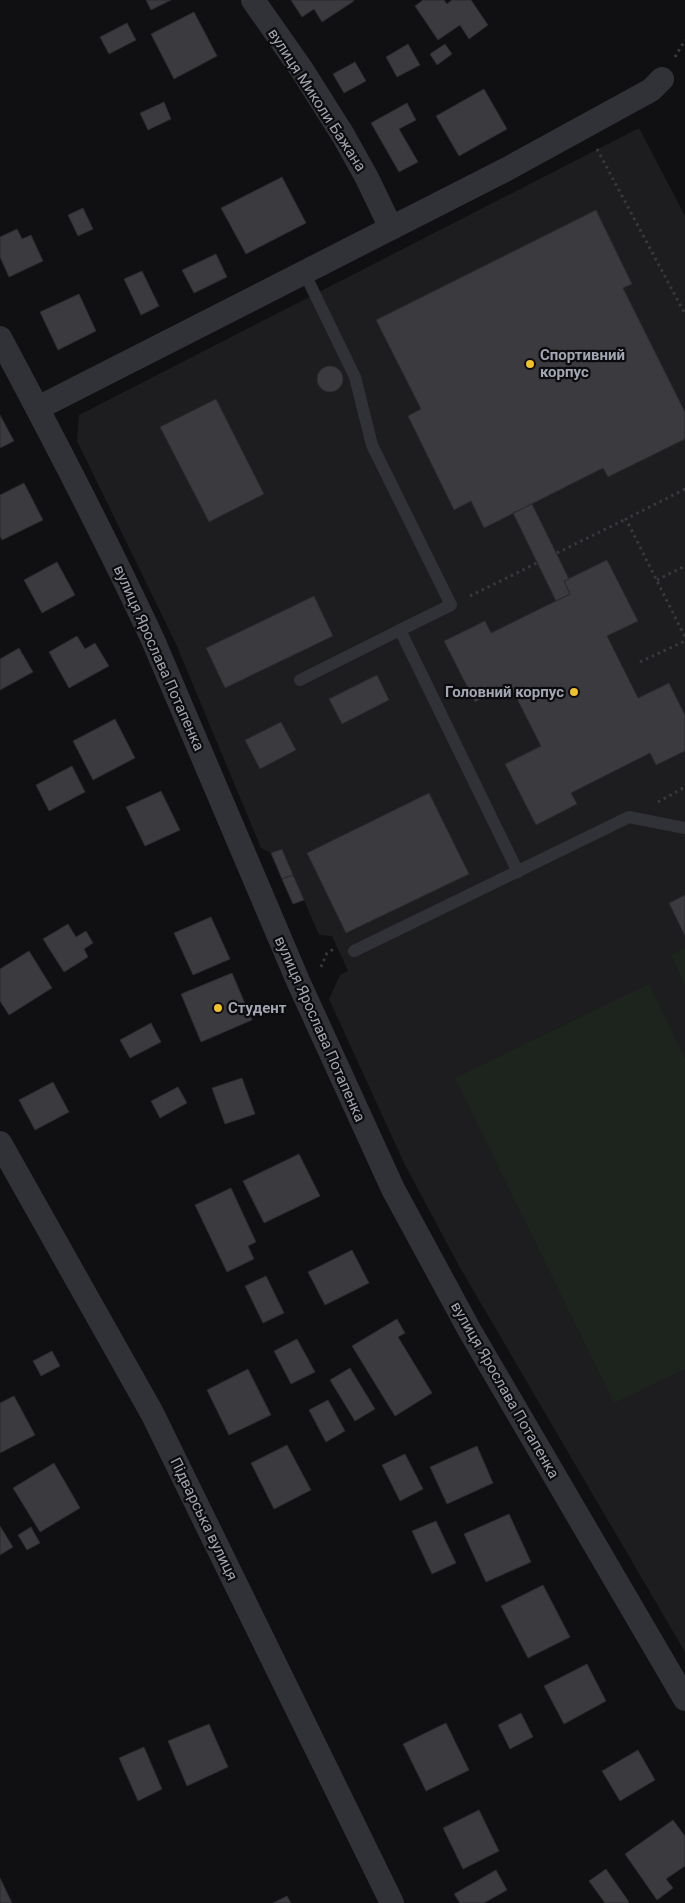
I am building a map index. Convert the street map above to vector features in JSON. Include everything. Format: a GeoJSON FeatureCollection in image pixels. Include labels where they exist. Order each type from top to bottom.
{"type":"FeatureCollection","features":[{"type":"Feature","properties":{"kind":"street","name":"вулиця Миколи Бажана"},"geometry":{"type":"LineString","coordinates":[[253,0],[302,70],[343,134],[391,228]]}},
{"type":"Feature","properties":{"kind":"street"},"geometry":{"type":"LineString","coordinates":[[38,408],[507,169],[585,124],[651,90],[662,79]]}},
{"type":"Feature","properties":{"kind":"street","name":"вулиця Ярослава Потапенка"},"geometry":{"type":"LineString","coordinates":[[0,338],[38,408],[130,589],[298,981],[393,1189],[475,1339],[685,1699]]}},
{"type":"Feature","properties":{"kind":"street","name":"Підварська вулиця"},"geometry":{"type":"LineString","coordinates":[[0,1143],[152,1413],[392,1903]]}},
{"type":"Feature","properties":{"kind":"lane"},"geometry":{"type":"LineString","coordinates":[[300,680],[451,604],[372,445],[356,377],[304,272]]}},
{"type":"Feature","properties":{"kind":"lane"},"geometry":{"type":"LineString","coordinates":[[400,630],[518,872]]}},
{"type":"Feature","properties":{"kind":"lane"},"geometry":{"type":"LineString","coordinates":[[354,951],[628,817],[685,828]]}},
{"type":"Feature","properties":{"kind":"path"},"geometry":{"type":"LineString","coordinates":[[585,124],[685,314]]}},
{"type":"Feature","properties":{"kind":"path"},"geometry":{"type":"LineString","coordinates":[[557,554],[685,489]]}},
{"type":"Feature","properties":{"kind":"path"},"geometry":{"type":"LineString","coordinates":[[626,519],[685,637]]}},
{"type":"Feature","properties":{"kind":"path"},"geometry":{"type":"LineString","coordinates":[[451,604],[537,563]]}},
{"type":"Feature","properties":{"kind":"path"},"geometry":{"type":"LineString","coordinates":[[657,580],[685,566]]}},
{"type":"Feature","properties":{"kind":"path"},"geometry":{"type":"LineString","coordinates":[[640,662],[685,641]]}},
{"type":"Feature","properties":{"kind":"shaded area"},"geometry":{"type":"Polygon","coordinates":[[[639,128],[685,216],[685,1652],[459,1266],[404,1163],[329,999],[340,975],[348,971],[332,936],[319,935],[282,849],[271,853],[261,848],[176,644],[77,441],[79,415],[639,128]]]}},
{"type":"Feature","properties":{"kind":"shaded area"},"geometry":{"type":"Polygon","coordinates":[[[685,948],[685,985],[671,955],[685,948]]]}},
{"type":"Feature","properties":{"kind":"shaded area"},"geometry":{"type":"Polygon","coordinates":[[[649,984],[685,1058],[685,1369],[614,1403],[455,1078],[649,984]]]}},
{"type":"Feature","properties":{"kind":"building"},"geometry":{"type":"Polygon","coordinates":[[[146,0],[171,0],[151,10],[146,0]]]}},
{"type":"Feature","properties":{"kind":"building"},"geometry":{"type":"Polygon","coordinates":[[[291,0],[354,1],[322,22],[314,9],[302,17],[291,0]]]}},
{"type":"Feature","properties":{"kind":"building"},"geometry":{"type":"Polygon","coordinates":[[[423,0],[444,0],[447,4],[452,0],[471,0],[488,25],[469,39],[460,25],[438,40],[415,6],[423,0]]]}},
{"type":"Feature","properties":{"kind":"building"},"geometry":{"type":"Polygon","coordinates":[[[194,12],[217,56],[174,79],[151,34],[194,12]]]}},
{"type":"Feature","properties":{"kind":"building"},"geometry":{"type":"Polygon","coordinates":[[[127,23],[136,40],[109,54],[100,37],[127,23]]]}},
{"type":"Feature","properties":{"kind":"building"},"geometry":{"type":"Polygon","coordinates":[[[408,44],[420,65],[397,77],[386,57],[408,44]]]}},
{"type":"Feature","properties":{"kind":"building"},"geometry":{"type":"Polygon","coordinates":[[[445,44],[452,54],[437,65],[430,54],[445,44]]]}},
{"type":"Feature","properties":{"kind":"building"},"geometry":{"type":"Polygon","coordinates":[[[355,62],[366,81],[344,93],[333,74],[355,62]]]}},
{"type":"Feature","properties":{"kind":"building"},"geometry":{"type":"Polygon","coordinates":[[[484,89],[507,129],[459,156],[436,116],[484,89]]]}},
{"type":"Feature","properties":{"kind":"building"},"geometry":{"type":"Polygon","coordinates":[[[164,102],[171,119],[148,130],[140,113],[164,102]]]}},
{"type":"Feature","properties":{"kind":"building"},"geometry":{"type":"Polygon","coordinates":[[[407,103],[416,120],[399,129],[418,162],[399,172],[371,123],[407,103]]]}},
{"type":"Feature","properties":{"kind":"building"},"geometry":{"type":"Polygon","coordinates":[[[282,177],[306,223],[246,254],[221,208],[282,177]]]}},
{"type":"Feature","properties":{"kind":"building"},"geometry":{"type":"Polygon","coordinates":[[[83,208],[93,229],[78,236],[68,215],[83,208]]]}},
{"type":"Feature","properties":{"kind":"building","name":"Спортивний корпус"},"geometry":{"type":"Polygon","coordinates":[[[596,210],[632,284],[623,288],[685,412],[685,439],[608,477],[603,468],[484,528],[471,501],[454,510],[408,416],[421,409],[376,320],[596,210]]]}},
{"type":"Feature","properties":{"kind":"building"},"geometry":{"type":"Polygon","coordinates":[[[17,229],[22,239],[31,235],[43,261],[9,277],[0,257],[0,237],[17,229]]]}},
{"type":"Feature","properties":{"kind":"building"},"geometry":{"type":"Polygon","coordinates":[[[216,254],[227,277],[194,293],[182,270],[216,254]]]}},
{"type":"Feature","properties":{"kind":"building"},"geometry":{"type":"Polygon","coordinates":[[[142,271],[159,306],[141,315],[124,279],[142,271]]]}},
{"type":"Feature","properties":{"kind":"building"},"geometry":{"type":"Polygon","coordinates":[[[79,294],[96,331],[58,350],[40,312],[79,294]]]}},
{"type":"Feature","properties":{"kind":"building"},"geometry":{"type":"Polygon","coordinates":[[[330,366],[339,370],[343,379],[339,388],[330,392],[321,388],[317,379],[321,370],[330,366]]]}},
{"type":"Feature","properties":{"kind":"building"},"geometry":{"type":"Polygon","coordinates":[[[216,399],[264,494],[209,522],[160,427],[216,399]]]}},
{"type":"Feature","properties":{"kind":"building"},"geometry":{"type":"Polygon","coordinates":[[[0,415],[14,441],[0,448],[0,415]]]}},
{"type":"Feature","properties":{"kind":"building"},"geometry":{"type":"Polygon","coordinates":[[[24,483],[43,520],[2,540],[0,536],[0,495],[24,483]]]}},
{"type":"Feature","properties":{"kind":"building"},"geometry":{"type":"Polygon","coordinates":[[[532,504],[569,579],[564,581],[570,594],[556,601],[513,513],[532,504]]]}},
{"type":"Feature","properties":{"kind":"building","name":"Головний корпус"},"geometry":{"type":"Polygon","coordinates":[[[607,560],[638,621],[607,636],[638,698],[669,683],[685,715],[685,751],[656,765],[650,753],[571,793],[577,804],[536,825],[505,764],[541,746],[510,685],[475,702],[444,641],[485,621],[491,633],[570,594],[564,581],[607,560]]]}},
{"type":"Feature","properties":{"kind":"building"},"geometry":{"type":"Polygon","coordinates":[[[57,562],[75,595],[42,613],[24,580],[57,562]]]}},
{"type":"Feature","properties":{"kind":"building"},"geometry":{"type":"Polygon","coordinates":[[[314,596],[333,636],[225,688],[206,648],[314,596]]]}},
{"type":"Feature","properties":{"kind":"building"},"geometry":{"type":"Polygon","coordinates":[[[77,636],[85,649],[95,643],[109,666],[69,688],[49,652],[77,636]]]}},
{"type":"Feature","properties":{"kind":"building"},"geometry":{"type":"Polygon","coordinates":[[[19,648],[33,672],[0,690],[0,659],[19,648]]]}},
{"type":"Feature","properties":{"kind":"building"},"geometry":{"type":"Polygon","coordinates":[[[377,675],[389,700],[342,724],[329,699],[377,675]]]}},
{"type":"Feature","properties":{"kind":"building"},"geometry":{"type":"Polygon","coordinates":[[[115,719],[135,758],[93,780],[73,741],[115,719]]]}},
{"type":"Feature","properties":{"kind":"building"},"geometry":{"type":"Polygon","coordinates":[[[281,722],[296,750],[260,769],[245,740],[281,722]]]}},
{"type":"Feature","properties":{"kind":"building"},"geometry":{"type":"Polygon","coordinates":[[[72,766],[85,792],[49,811],[36,785],[72,766]]]}},
{"type":"Feature","properties":{"kind":"building"},"geometry":{"type":"Polygon","coordinates":[[[161,791],[180,830],[145,846],[126,807],[161,791]]]}},
{"type":"Feature","properties":{"kind":"building"},"geometry":{"type":"Polygon","coordinates":[[[429,793],[469,874],[346,933],[307,853],[429,793]]]}},
{"type":"Feature","properties":{"kind":"building"},"geometry":{"type":"Polygon","coordinates":[[[282,849],[293,875],[282,879],[271,853],[282,849]]]}},
{"type":"Feature","properties":{"kind":"building"},"geometry":{"type":"Polygon","coordinates":[[[293,875],[304,900],[293,904],[282,879],[293,875]]]}},
{"type":"Feature","properties":{"kind":"building"},"geometry":{"type":"Polygon","coordinates":[[[685,895],[685,936],[669,903],[685,895]]]}},
{"type":"Feature","properties":{"kind":"building"},"geometry":{"type":"Polygon","coordinates":[[[211,917],[230,959],[193,975],[174,933],[211,917]]]}},
{"type":"Feature","properties":{"kind":"building"},"geometry":{"type":"Polygon","coordinates":[[[68,924],[76,937],[86,931],[93,943],[84,949],[88,957],[64,972],[43,939],[68,924]]]}},
{"type":"Feature","properties":{"kind":"building"},"geometry":{"type":"Polygon","coordinates":[[[29,951],[52,988],[9,1015],[0,1001],[0,969],[29,951]]]}},
{"type":"Feature","properties":{"kind":"building"},"geometry":{"type":"Polygon","coordinates":[[[232,973],[252,1020],[201,1042],[181,994],[232,973]]]}},
{"type":"Feature","properties":{"kind":"building"},"geometry":{"type":"Polygon","coordinates":[[[151,1023],[161,1042],[130,1058],[120,1040],[151,1023]]]}},
{"type":"Feature","properties":{"kind":"building"},"geometry":{"type":"Polygon","coordinates":[[[242,1078],[255,1114],[225,1124],[212,1088],[242,1078]]]}},
{"type":"Feature","properties":{"kind":"building"},"geometry":{"type":"Polygon","coordinates":[[[53,1082],[69,1112],[35,1130],[19,1100],[53,1082]]]}},
{"type":"Feature","properties":{"kind":"building"},"geometry":{"type":"Polygon","coordinates":[[[178,1087],[187,1103],[160,1118],[151,1101],[178,1087]]]}},
{"type":"Feature","properties":{"kind":"building"},"geometry":{"type":"Polygon","coordinates":[[[299,1154],[320,1196],[264,1223],[243,1181],[299,1154]]]}},
{"type":"Feature","properties":{"kind":"building"},"geometry":{"type":"Polygon","coordinates":[[[231,1188],[256,1242],[248,1246],[254,1259],[227,1272],[195,1205],[231,1188]]]}},
{"type":"Feature","properties":{"kind":"building"},"geometry":{"type":"Polygon","coordinates":[[[352,1250],[369,1283],[325,1305],[308,1272],[352,1250]]]}},
{"type":"Feature","properties":{"kind":"building"},"geometry":{"type":"Polygon","coordinates":[[[266,1276],[284,1313],[263,1323],[245,1286],[266,1276]]]}},
{"type":"Feature","properties":{"kind":"building"},"geometry":{"type":"Polygon","coordinates":[[[397,1319],[405,1333],[398,1337],[432,1393],[395,1416],[352,1346],[397,1319]]]}},
{"type":"Feature","properties":{"kind":"building"},"geometry":{"type":"Polygon","coordinates":[[[297,1339],[315,1372],[291,1384],[274,1351],[297,1339]]]}},
{"type":"Feature","properties":{"kind":"building"},"geometry":{"type":"Polygon","coordinates":[[[52,1351],[60,1366],[41,1376],[33,1361],[52,1351]]]}},
{"type":"Feature","properties":{"kind":"building"},"geometry":{"type":"Polygon","coordinates":[[[350,1368],[375,1409],[355,1421],[330,1380],[350,1368]]]}},
{"type":"Feature","properties":{"kind":"building"},"geometry":{"type":"Polygon","coordinates":[[[248,1369],[271,1415],[229,1435],[207,1390],[248,1369]]]}},
{"type":"Feature","properties":{"kind":"building"},"geometry":{"type":"Polygon","coordinates":[[[14,1396],[35,1435],[0,1453],[0,1403],[14,1396]]]}},
{"type":"Feature","properties":{"kind":"building"},"geometry":{"type":"Polygon","coordinates":[[[328,1400],[345,1431],[326,1442],[309,1410],[328,1400]]]}},
{"type":"Feature","properties":{"kind":"building"},"geometry":{"type":"Polygon","coordinates":[[[287,1445],[311,1490],[274,1509],[251,1463],[287,1445]]]}},
{"type":"Feature","properties":{"kind":"building"},"geometry":{"type":"Polygon","coordinates":[[[477,1446],[493,1483],[447,1504],[430,1467],[477,1446]]]}},
{"type":"Feature","properties":{"kind":"building"},"geometry":{"type":"Polygon","coordinates":[[[405,1454],[423,1489],[400,1501],[382,1465],[405,1454]]]}},
{"type":"Feature","properties":{"kind":"building"},"geometry":{"type":"Polygon","coordinates":[[[54,1463],[80,1508],[40,1532],[13,1488],[54,1463]]]}},
{"type":"Feature","properties":{"kind":"building"},"geometry":{"type":"Polygon","coordinates":[[[509,1514],[531,1562],[486,1582],[464,1534],[509,1514]]]}},
{"type":"Feature","properties":{"kind":"building"},"geometry":{"type":"Polygon","coordinates":[[[436,1521],[456,1563],[432,1574],[412,1531],[436,1521]]]}},
{"type":"Feature","properties":{"kind":"building"},"geometry":{"type":"Polygon","coordinates":[[[0,1526],[13,1547],[0,1555],[0,1526]]]}},
{"type":"Feature","properties":{"kind":"building"},"geometry":{"type":"Polygon","coordinates":[[[31,1527],[40,1543],[27,1550],[18,1535],[31,1527]]]}},
{"type":"Feature","properties":{"kind":"building"},"geometry":{"type":"Polygon","coordinates":[[[543,1585],[570,1637],[528,1658],[501,1606],[543,1585]]]}},
{"type":"Feature","properties":{"kind":"building"},"geometry":{"type":"Polygon","coordinates":[[[587,1664],[606,1701],[564,1724],[544,1686],[587,1664]]]}},
{"type":"Feature","properties":{"kind":"building"},"geometry":{"type":"Polygon","coordinates":[[[521,1713],[533,1737],[510,1749],[498,1725],[521,1713]]]}},
{"type":"Feature","properties":{"kind":"building"},"geometry":{"type":"Polygon","coordinates":[[[446,1723],[469,1770],[426,1791],[403,1744],[446,1723]]]}},
{"type":"Feature","properties":{"kind":"building"},"geometry":{"type":"Polygon","coordinates":[[[209,1724],[228,1767],[187,1786],[168,1741],[209,1724]]]}},
{"type":"Feature","properties":{"kind":"building"},"geometry":{"type":"Polygon","coordinates":[[[144,1747],[162,1789],[138,1801],[119,1758],[144,1747]]]}},
{"type":"Feature","properties":{"kind":"building"},"geometry":{"type":"Polygon","coordinates":[[[638,1750],[655,1780],[620,1801],[602,1771],[638,1750]]]}},
{"type":"Feature","properties":{"kind":"building"},"geometry":{"type":"Polygon","coordinates":[[[479,1810],[499,1851],[463,1869],[443,1828],[479,1810]]]}},
{"type":"Feature","properties":{"kind":"building"},"geometry":{"type":"Polygon","coordinates":[[[673,1820],[685,1836],[685,1866],[666,1879],[673,1888],[657,1900],[625,1854],[673,1820]]]}},
{"type":"Feature","properties":{"kind":"building"},"geometry":{"type":"Polygon","coordinates":[[[606,1869],[629,1902],[605,1903],[589,1881],[606,1869]]]}},
{"type":"Feature","properties":{"kind":"building"},"geometry":{"type":"Polygon","coordinates":[[[496,1870],[507,1890],[484,1903],[460,1903],[454,1894],[496,1870]]]}},
{"type":"Feature","properties":{"kind":"building"},"geometry":{"type":"Polygon","coordinates":[[[0,1878],[12,1903],[0,1903],[0,1878]]]}},
{"type":"Feature","properties":{"kind":"building"},"geometry":{"type":"Polygon","coordinates":[[[287,1896],[291,1903],[273,1903],[287,1896]]]}},
{"type":"Feature","properties":{"kind":"place","name":"Спортивний корпус"},"geometry":{"type":"Point","coordinates":[530,364]}},
{"type":"Feature","properties":{"kind":"place","name":"Головний корпус"},"geometry":{"type":"Point","coordinates":[574,692]}},
{"type":"Feature","properties":{"kind":"place","name":"Студент"},"geometry":{"type":"Point","coordinates":[218,1008]}}]}
